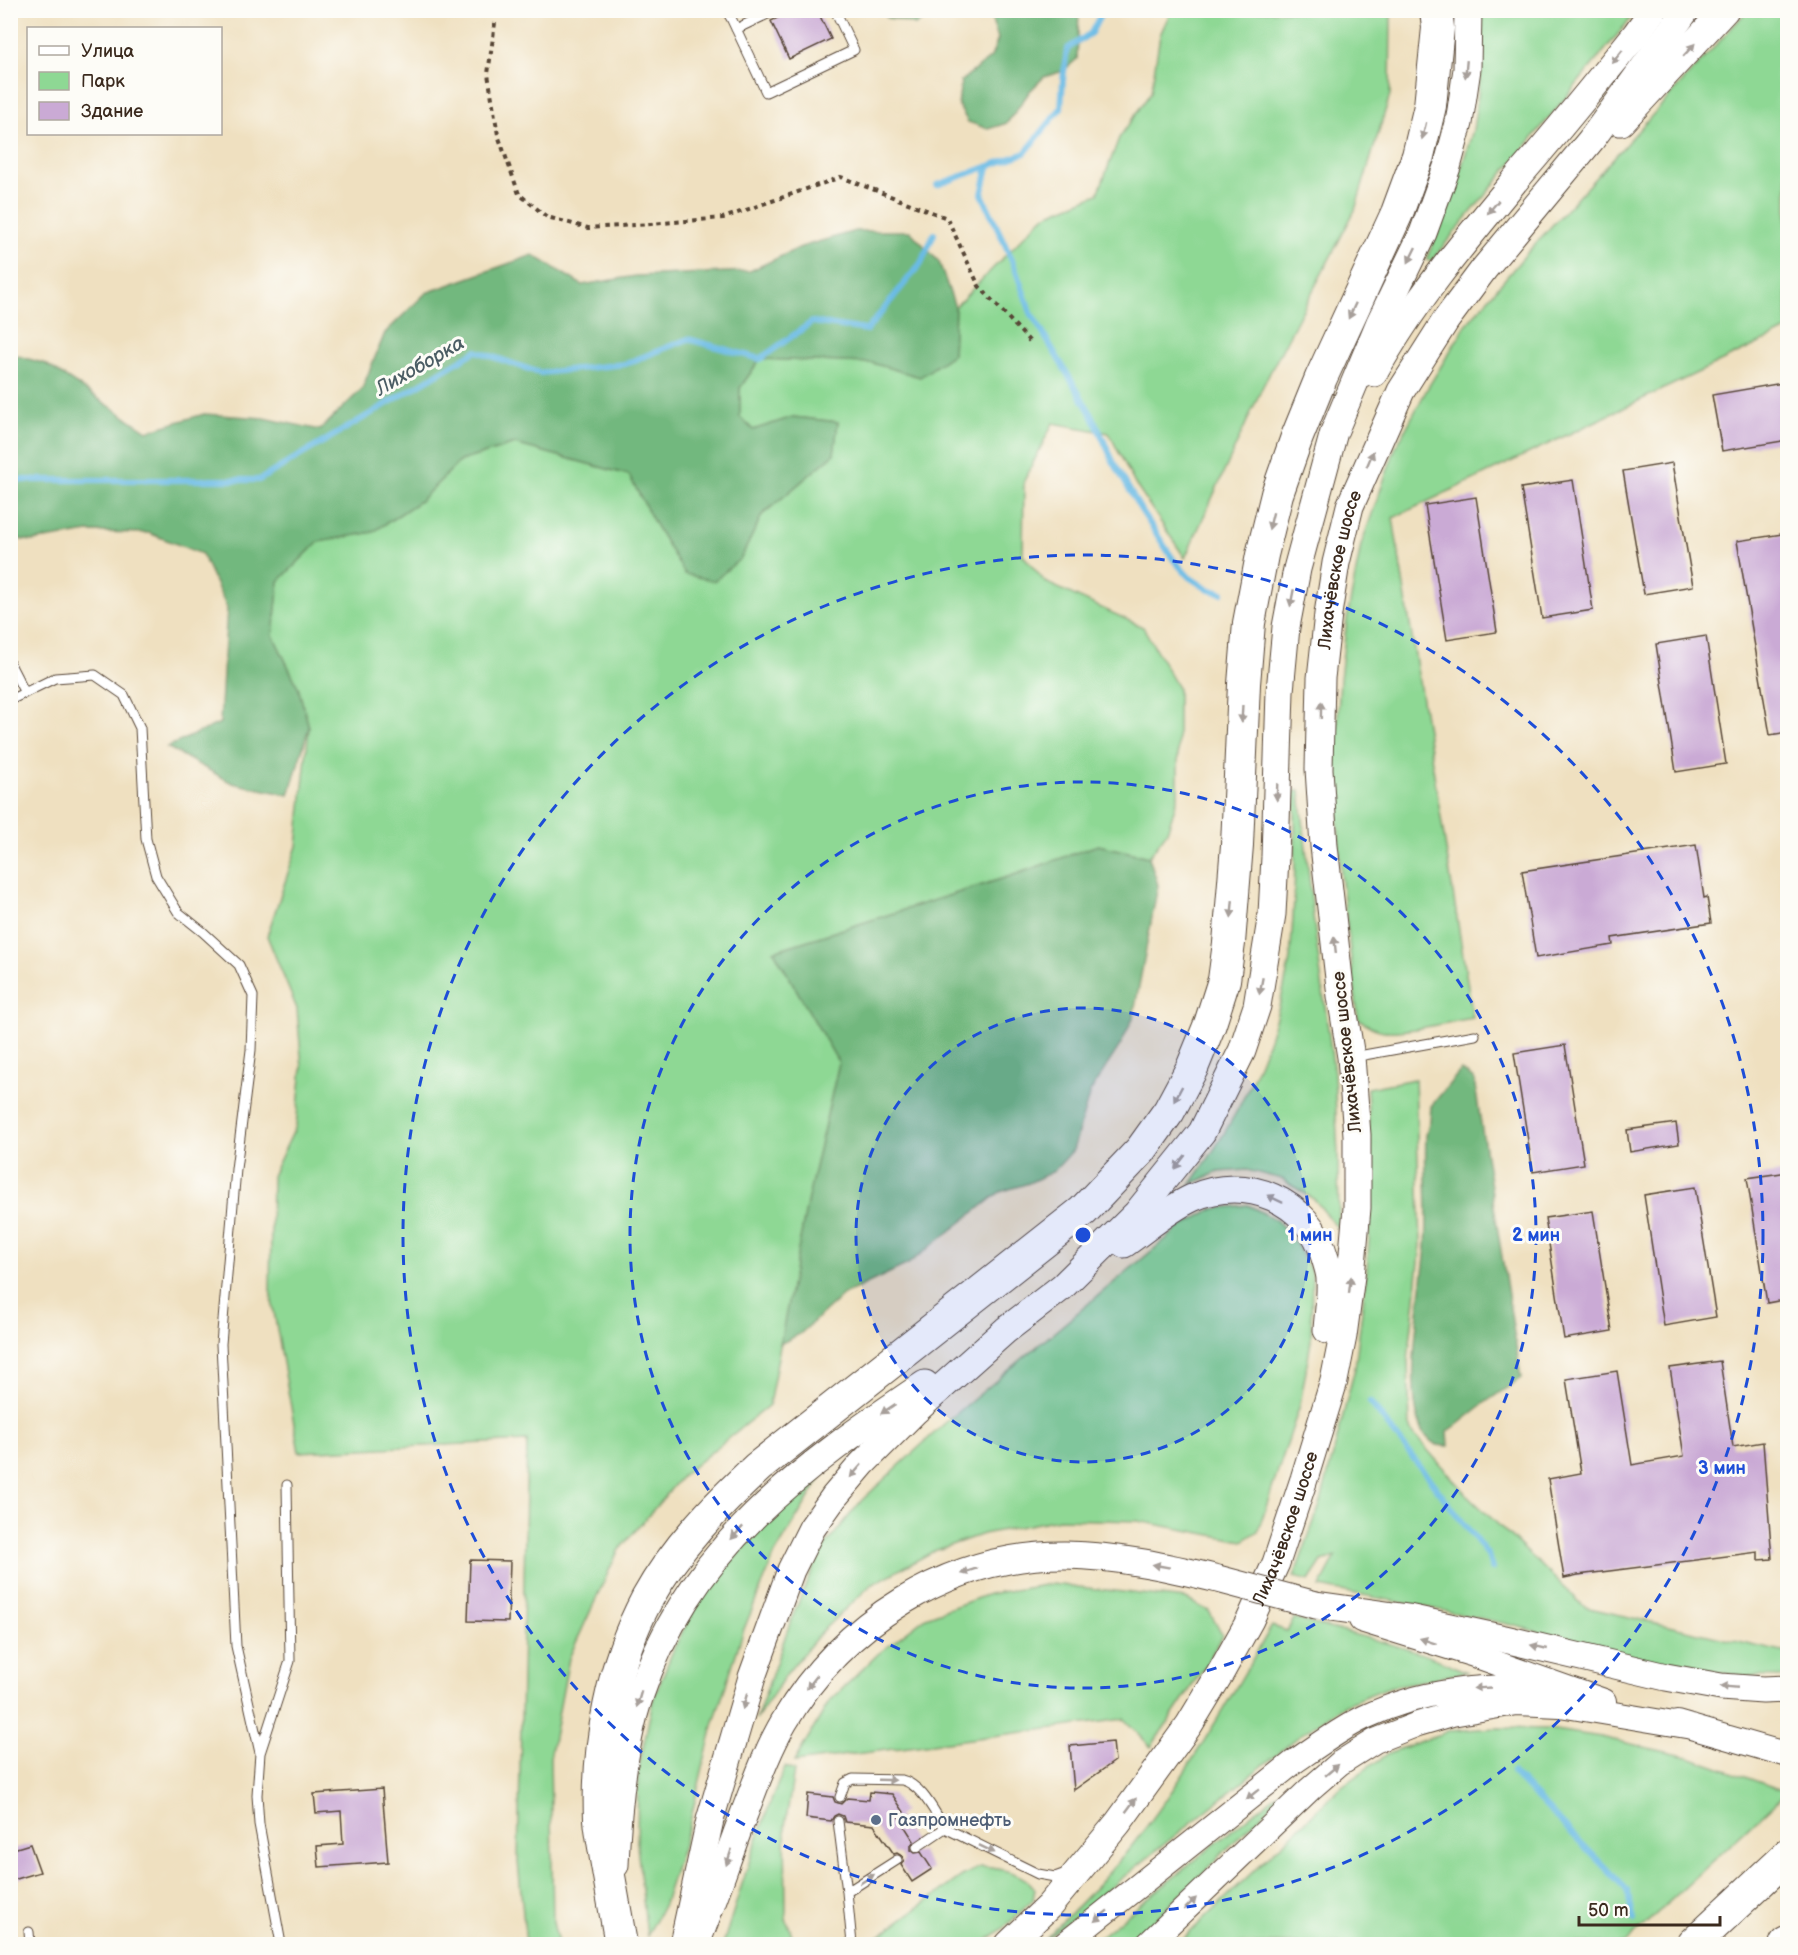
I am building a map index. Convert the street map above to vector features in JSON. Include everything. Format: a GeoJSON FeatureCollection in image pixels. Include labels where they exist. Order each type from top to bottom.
{"type":"FeatureCollection","features":[{"type":"Feature","properties":{"kind":"highway"},"geometry":{"type":"LineString","coordinates":[[621,1944],[600,1821],[600,1780],[606,1728],[614,1683],[633,1631],[648,1599],[666,1570],[702,1522],[758,1467],[1083,1211],[1141,1150],[1169,1111],[1192,1068],[1210,1024],[1224,980],[1237,845],[1245,664],[1249,622],[1262,555],[1277,494],[1297,437],[1321,378],[1397,213],[1418,156],[1430,106],[1438,28],[1436,10]]}},
{"type":"Feature","properties":{"kind":"highway"},"geometry":{"type":"LineString","coordinates":[[1693,1944],[1788,1855]]}},
{"type":"Feature","properties":{"kind":"main road"},"geometry":{"type":"LineString","coordinates":[[1062,1287],[1137,1214],[1202,1132],[1229,1080],[1250,1029],[1257,1006],[1272,914],[1280,691],[1286,627],[1305,538],[1334,432],[1380,322],[1423,233],[1447,166],[1459,123],[1467,69],[1468,10]]}},
{"type":"Feature","properties":{"kind":"main road"},"geometry":{"type":"LineString","coordinates":[[1322,481],[1359,401],[1419,300],[1653,10]]}},
{"type":"Feature","properties":{"kind":"main road"},"geometry":{"type":"LineString","coordinates":[[1545,196],[1591,140],[1686,10]]}},
{"type":"Feature","properties":{"kind":"main road"},"geometry":{"type":"LineString","coordinates":[[1545,196],[1638,105],[1725,10]]}},
{"type":"Feature","properties":{"kind":"main road","name":"Лихачёвское шоссе"},"geometry":{"type":"LineString","coordinates":[[1009,1944],[1049,1906],[1095,1852],[1160,1767],[1189,1725],[1250,1620],[1276,1563],[1334,1381],[1343,1336],[1357,1209],[1357,1135],[1351,1057],[1341,996],[1324,846],[1319,769],[1321,678],[1336,563],[1350,507],[1401,391],[1446,320],[1477,278],[1545,196]]}},
{"type":"Feature","properties":{"kind":"main road"},"geometry":{"type":"LineString","coordinates":[[613,1902],[620,1789],[639,1696],[656,1654],[696,1582],[723,1548],[750,1519],[819,1458],[848,1436],[1006,1330],[1062,1287],[1192,1198],[1229,1189],[1256,1191],[1278,1199],[1299,1214],[1312,1230],[1323,1250],[1330,1278],[1327,1329],[1314,1445]]}},
{"type":"Feature","properties":{"kind":"main road"},"geometry":{"type":"LineString","coordinates":[[683,1944],[710,1820],[752,1677],[791,1570],[812,1528],[862,1464],[914,1412],[1006,1330]]}},
{"type":"Feature","properties":{"kind":"main road"},"geometry":{"type":"LineString","coordinates":[[695,1944],[762,1767],[783,1723],[825,1665],[852,1637],[885,1612],[922,1589],[986,1565],[1019,1558],[1066,1555],[1165,1566],[1318,1606],[1420,1621],[1666,1677],[1721,1687],[1788,1689]]}},
{"type":"Feature","properties":{"kind":"street"},"geometry":{"type":"LineString","coordinates":[[1318,1606],[1471,1654],[1602,1701],[1788,1755]]}},
{"type":"Feature","properties":{"kind":"street"},"geometry":{"type":"LineString","coordinates":[[1065,1944],[1294,1762],[1363,1718],[1424,1696],[1461,1689],[1508,1686],[1543,1688],[1602,1701]]}},
{"type":"Feature","properties":{"kind":"street"},"geometry":{"type":"LineString","coordinates":[[1148,1944],[1340,1763],[1376,1741],[1418,1724],[1452,1714],[1516,1703],[1560,1706],[1692,1727]]}},
{"type":"Feature","properties":{"kind":"lane"},"geometry":{"type":"LineString","coordinates":[[497,11],[523,10]]}},
{"type":"Feature","properties":{"kind":"lane"},"geometry":{"type":"LineString","coordinates":[[726,10],[766,92],[854,50],[835,10]]}},
{"type":"Feature","properties":{"kind":"lane"},"geometry":{"type":"LineString","coordinates":[[736,29],[777,10]]}},
{"type":"Feature","properties":{"kind":"lane"},"geometry":{"type":"LineString","coordinates":[[10,664],[25,693]]}},
{"type":"Feature","properties":{"kind":"lane"},"geometry":{"type":"LineString","coordinates":[[10,700],[55,678],[95,675],[124,695],[140,728],[146,838],[156,876],[178,912],[238,965],[253,996],[251,1050],[236,1169],[221,1344],[236,1646],[260,1753]]}},
{"type":"Feature","properties":{"kind":"lane"},"geometry":{"type":"LineString","coordinates":[[1351,1057],[1475,1035]]}},
{"type":"Feature","properties":{"kind":"lane"},"geometry":{"type":"LineString","coordinates":[[280,1944],[257,1795],[260,1753],[290,1661],[287,1485]]}},
{"type":"Feature","properties":{"kind":"lane"},"geometry":{"type":"LineString","coordinates":[[840,1797],[845,1784],[853,1779],[910,1782],[917,1787],[945,1828],[1038,1874],[1054,1877],[1070,1872],[1095,1852]]}},
{"type":"Feature","properties":{"kind":"lane"},"geometry":{"type":"LineString","coordinates":[[838,1821],[852,1944]]}},
{"type":"Feature","properties":{"kind":"lane"},"geometry":{"type":"LineString","coordinates":[[917,1846],[945,1828]]}},
{"type":"Feature","properties":{"kind":"lane"},"geometry":{"type":"LineString","coordinates":[[847,1892],[897,1860]]}},
{"type":"Feature","properties":{"kind":"lane"},"geometry":{"type":"LineString","coordinates":[[29,1932],[30,1944]]}},
{"type":"Feature","properties":{"kind":"path"},"geometry":{"type":"LineString","coordinates":[[497,11],[488,74],[498,135],[519,194],[547,217],[588,228],[723,218],[841,177],[947,218],[979,286],[1031,343]]}},
{"type":"Feature","properties":{"kind":"green space"},"geometry":{"type":"Polygon","coordinates":[[[883,11],[931,11],[931,14],[915,25],[887,18],[883,11]]]}},
{"type":"Feature","properties":{"kind":"green space"},"geometry":{"type":"Polygon","coordinates":[[[989,11],[1079,11],[1077,59],[1063,71],[1044,77],[1030,91],[1007,123],[988,129],[968,122],[958,105],[961,81],[991,57],[998,39],[989,11]]]}},
{"type":"Feature","properties":{"kind":"green space"},"geometry":{"type":"Polygon","coordinates":[[[1171,11],[1390,11],[1391,14],[1390,95],[1355,210],[1263,386],[1185,558],[1135,484],[1109,433],[1053,423],[1024,481],[1023,555],[1045,582],[1143,627],[1178,688],[1178,797],[1167,832],[1149,857],[1098,845],[1014,875],[774,951],[839,1063],[808,1198],[769,1405],[683,1475],[618,1551],[569,1658],[550,1758],[553,1922],[558,1944],[526,1944],[518,1862],[527,1441],[299,1452],[270,1290],[272,1176],[296,1126],[302,1068],[297,1009],[267,936],[297,846],[309,727],[298,687],[273,635],[279,581],[318,542],[373,532],[420,501],[460,461],[515,444],[629,475],[685,574],[741,558],[762,515],[834,454],[838,422],[793,417],[753,430],[740,417],[740,388],[760,359],[872,363],[920,377],[953,354],[955,307],[1044,216],[1098,194],[1119,138],[1151,92],[1160,35],[1171,11]]]}},
{"type":"Feature","properties":{"kind":"green space"},"geometry":{"type":"Polygon","coordinates":[[[1481,11],[1637,11],[1431,261],[1426,260],[1449,207],[1473,130],[1483,58],[1481,11]]]}},
{"type":"Feature","properties":{"kind":"green space"},"geometry":{"type":"Polygon","coordinates":[[[1747,11],[1787,11],[1787,330],[1393,518],[1473,1018],[1404,1030],[1377,1029],[1358,1018],[1341,874],[1335,764],[1340,679],[1347,619],[1361,545],[1395,449],[1427,389],[1466,325],[1526,254],[1747,11]]]}},
{"type":"Feature","properties":{"kind":"green space"},"geometry":{"type":"Polygon","coordinates":[[[855,231],[910,231],[939,262],[955,307],[953,354],[920,377],[872,363],[760,359],[740,388],[740,417],[753,430],[793,417],[838,422],[834,454],[762,515],[741,558],[714,581],[685,574],[629,475],[515,444],[460,461],[420,501],[373,532],[318,542],[279,581],[273,635],[298,687],[309,727],[289,795],[232,783],[167,747],[220,723],[227,608],[202,554],[149,533],[89,532],[32,541],[11,538],[11,354],[46,364],[147,431],[204,414],[264,418],[320,430],[362,389],[385,333],[426,293],[533,255],[582,285],[636,276],[750,271],[801,247],[855,231]]]}},
{"type":"Feature","properties":{"kind":"green space"},"geometry":{"type":"Polygon","coordinates":[[[1295,791],[1300,791],[1314,924],[1334,1073],[1339,1230],[1315,1200],[1282,1179],[1247,1170],[1218,1172],[1191,1184],[1224,1134],[1252,1082],[1281,999],[1290,960],[1295,862],[1295,791]]]}},
{"type":"Feature","properties":{"kind":"green space"},"geometry":{"type":"Polygon","coordinates":[[[1098,845],[1149,857],[1158,885],[1133,1018],[1121,1044],[1090,1092],[1073,1150],[1054,1171],[1029,1183],[1000,1192],[908,1264],[843,1295],[800,1334],[780,1344],[808,1198],[839,1063],[774,951],[1014,875],[1098,845]]]}},
{"type":"Feature","properties":{"kind":"green space"},"geometry":{"type":"Polygon","coordinates":[[[1461,1070],[1474,1079],[1521,1378],[1448,1432],[1449,1446],[1444,1446],[1435,1444],[1423,1431],[1416,1409],[1414,1351],[1427,1231],[1426,1135],[1431,1106],[1461,1070]]]}},
{"type":"Feature","properties":{"kind":"green space"},"geometry":{"type":"Polygon","coordinates":[[[1415,1079],[1421,1244],[1408,1361],[1410,1430],[1467,1495],[1585,1607],[1787,1653],[1787,1677],[1716,1673],[1681,1667],[1507,1624],[1320,1587],[1336,1557],[1322,1561],[1309,1581],[1294,1577],[1321,1502],[1355,1368],[1367,1270],[1372,1188],[1367,1088],[1415,1079]]]}},
{"type":"Feature","properties":{"kind":"green space"},"geometry":{"type":"Polygon","coordinates":[[[1248,1205],[1276,1220],[1296,1244],[1312,1273],[1311,1341],[1300,1405],[1258,1531],[1243,1541],[1138,1521],[1059,1519],[983,1534],[934,1551],[871,1585],[824,1629],[787,1673],[756,1720],[791,1620],[820,1552],[862,1500],[944,1424],[1178,1229],[1212,1209],[1248,1205]]]}},
{"type":"Feature","properties":{"kind":"green space"},"geometry":{"type":"Polygon","coordinates":[[[828,1466],[775,1554],[744,1629],[713,1725],[689,1826],[664,1904],[647,1936],[637,1845],[638,1772],[653,1700],[674,1648],[701,1596],[771,1517],[828,1466]]]}},
{"type":"Feature","properties":{"kind":"green space"},"geometry":{"type":"Polygon","coordinates":[[[1051,1584],[1186,1599],[1209,1611],[1222,1635],[1206,1665],[1151,1747],[1124,1719],[794,1762],[829,1702],[878,1654],[926,1617],[989,1594],[1051,1584]]]}},
{"type":"Feature","properties":{"kind":"green space"},"geometry":{"type":"Polygon","coordinates":[[[1294,1619],[1404,1648],[1467,1672],[1389,1687],[1346,1704],[1302,1734],[1040,1944],[1105,1877],[1146,1828],[1203,1743],[1272,1626],[1287,1631],[1294,1619]]]}},
{"type":"Feature","properties":{"kind":"green space"},"geometry":{"type":"Polygon","coordinates":[[[1497,1728],[1548,1729],[1601,1737],[1692,1758],[1787,1792],[1624,1944],[1178,1944],[1342,1786],[1389,1753],[1448,1731],[1497,1728]]]}},
{"type":"Feature","properties":{"kind":"green space"},"geometry":{"type":"Polygon","coordinates":[[[785,1767],[794,1771],[785,1826],[786,1918],[795,1944],[723,1944],[759,1832],[785,1767]]]}},
{"type":"Feature","properties":{"kind":"green space"},"geometry":{"type":"Polygon","coordinates":[[[1284,1793],[1130,1944],[1091,1944],[1277,1794],[1284,1793]]]}},
{"type":"Feature","properties":{"kind":"green space"},"geometry":{"type":"Polygon","coordinates":[[[980,1867],[995,1868],[1018,1875],[1035,1889],[1033,1900],[1006,1926],[982,1944],[868,1944],[962,1876],[980,1867]]]}},
{"type":"Feature","properties":{"kind":"building"},"geometry":{"type":"Polygon","coordinates":[[[794,10],[817,10],[831,39],[789,59],[771,21],[794,10]]]}},
{"type":"Feature","properties":{"kind":"building"},"geometry":{"type":"Polygon","coordinates":[[[1788,382],[1788,440],[1722,451],[1712,395],[1788,382]]]}},
{"type":"Feature","properties":{"kind":"building"},"geometry":{"type":"Polygon","coordinates":[[[1672,463],[1693,586],[1644,594],[1623,471],[1672,463]]]}},
{"type":"Feature","properties":{"kind":"building"},"geometry":{"type":"Polygon","coordinates":[[[1573,480],[1593,610],[1542,618],[1521,488],[1573,480]]]}},
{"type":"Feature","properties":{"kind":"building"},"geometry":{"type":"Polygon","coordinates":[[[1476,497],[1497,632],[1447,640],[1425,505],[1476,497]]]}},
{"type":"Feature","properties":{"kind":"building"},"geometry":{"type":"Polygon","coordinates":[[[1788,533],[1788,732],[1770,735],[1737,541],[1788,533]]]}},
{"type":"Feature","properties":{"kind":"building"},"geometry":{"type":"Polygon","coordinates":[[[1706,636],[1726,764],[1676,772],[1656,644],[1706,636]]]}},
{"type":"Feature","properties":{"kind":"building"},"geometry":{"type":"Polygon","coordinates":[[[1696,845],[1704,898],[1707,897],[1711,923],[1612,938],[1613,945],[1536,958],[1522,871],[1696,845]]]}},
{"type":"Feature","properties":{"kind":"building"},"geometry":{"type":"Polygon","coordinates":[[[1565,1045],[1584,1164],[1533,1172],[1514,1053],[1565,1045]]]}},
{"type":"Feature","properties":{"kind":"building"},"geometry":{"type":"Polygon","coordinates":[[[1676,1123],[1679,1144],[1630,1152],[1627,1130],[1676,1123]]]}},
{"type":"Feature","properties":{"kind":"building"},"geometry":{"type":"Polygon","coordinates":[[[1788,1172],[1788,1299],[1767,1303],[1747,1178],[1788,1172]]]}},
{"type":"Feature","properties":{"kind":"building"},"geometry":{"type":"Polygon","coordinates":[[[1695,1187],[1716,1317],[1664,1326],[1644,1195],[1695,1187]]]}},
{"type":"Feature","properties":{"kind":"building"},"geometry":{"type":"Polygon","coordinates":[[[1593,1211],[1612,1331],[1564,1339],[1545,1218],[1593,1211]]]}},
{"type":"Feature","properties":{"kind":"building"},"geometry":{"type":"Polygon","coordinates":[[[1720,1361],[1733,1447],[1763,1442],[1772,1559],[1758,1560],[1758,1552],[1564,1578],[1548,1479],[1581,1473],[1566,1379],[1617,1371],[1632,1465],[1684,1456],[1670,1368],[1720,1361]]]}},
{"type":"Feature","properties":{"kind":"building"},"geometry":{"type":"Polygon","coordinates":[[[470,1560],[510,1561],[508,1622],[468,1621],[470,1560]]]}},
{"type":"Feature","properties":{"kind":"building"},"geometry":{"type":"Polygon","coordinates":[[[1113,1742],[1115,1761],[1074,1790],[1070,1746],[1113,1742]]]}},
{"type":"Feature","properties":{"kind":"building"},"geometry":{"type":"Polygon","coordinates":[[[382,1789],[388,1862],[319,1867],[317,1846],[343,1844],[341,1811],[316,1813],[314,1794],[382,1789]]]}},
{"type":"Feature","properties":{"kind":"building"},"geometry":{"type":"Polygon","coordinates":[[[870,1792],[892,1794],[904,1812],[898,1816],[914,1841],[911,1850],[915,1853],[921,1852],[932,1869],[912,1882],[901,1865],[904,1860],[902,1856],[894,1854],[874,1825],[845,1822],[843,1816],[838,1814],[831,1821],[806,1818],[808,1794],[833,1797],[835,1802],[841,1804],[847,1798],[869,1800],[870,1792]]]}},
{"type":"Feature","properties":{"kind":"building"},"geometry":{"type":"Polygon","coordinates":[[[30,1844],[40,1872],[10,1881],[10,1850],[30,1844]]]}},
{"type":"Feature","properties":{"kind":"waterway","name":"Лихоборка"},"geometry":{"type":"LineString","coordinates":[[937,185],[1025,153],[1061,108],[1067,49],[1091,33],[1103,10]]}},
{"type":"Feature","properties":{"kind":"waterway"},"geometry":{"type":"LineString","coordinates":[[988,167],[982,194],[1012,260],[1031,313],[1093,417],[1113,461],[1139,507],[1173,559],[1189,577],[1209,590],[1222,593]]}},
{"type":"Feature","properties":{"kind":"waterway","name":"Лихоборка"},"geometry":{"type":"LineString","coordinates":[[10,480],[259,480],[476,351],[540,373],[625,364],[688,339],[760,359],[812,322],[867,330],[921,263],[934,234]]}},
{"type":"Feature","properties":{"kind":"waterway"},"geometry":{"type":"LineString","coordinates":[[1370,1402],[1488,1555],[1492,1569]]}},
{"type":"Feature","properties":{"kind":"waterway"},"geometry":{"type":"LineString","coordinates":[[1512,1772],[1627,1890],[1634,1920]]}},
{"type":"Feature","properties":{"kind":"place","name":"Газпромнефть"},"geometry":{"type":"Point","coordinates":[876,1820]}}]}
